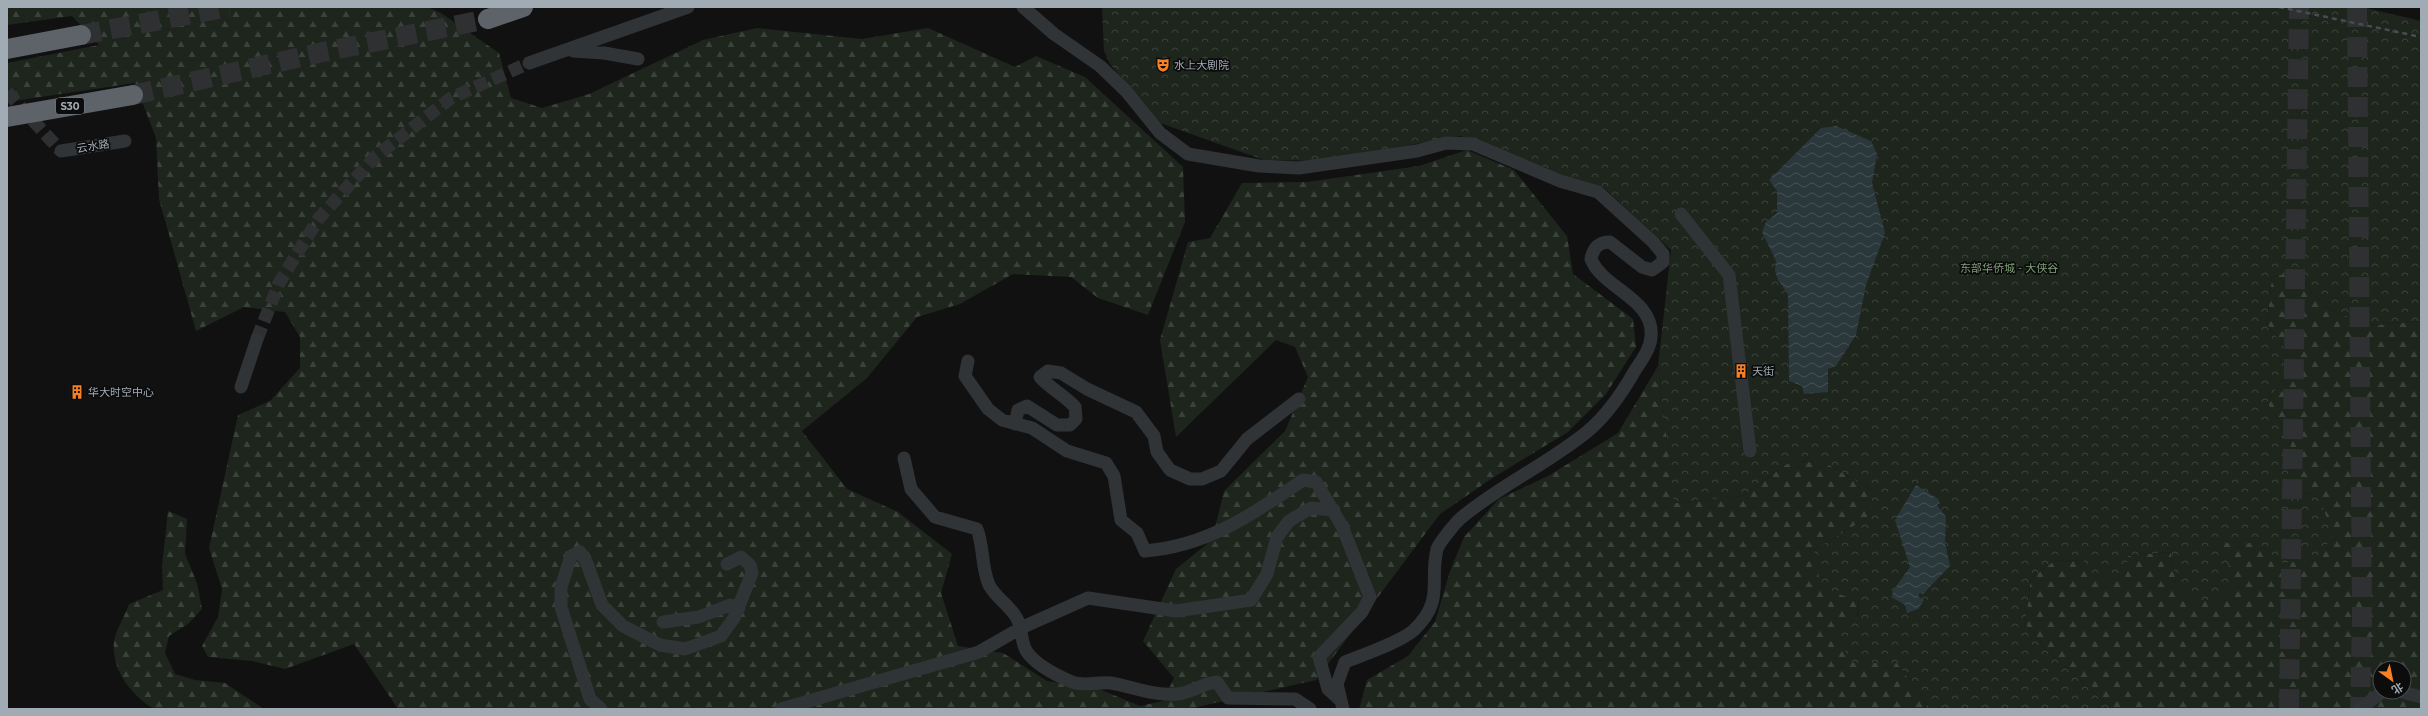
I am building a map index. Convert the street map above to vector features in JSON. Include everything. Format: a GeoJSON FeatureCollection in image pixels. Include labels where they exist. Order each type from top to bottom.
{"type":"FeatureCollection","features":[{"type":"Feature","properties":{"kind":"highway"},"geometry":{"type":"LineString","coordinates":[[488,19],[523,7]]}},
{"type":"Feature","properties":{"kind":"highway"},"geometry":{"type":"LineString","coordinates":[[7,49],[81,35]]}},
{"type":"Feature","properties":{"kind":"highway","name":"S30"},"geometry":{"type":"LineString","coordinates":[[7,117],[133,95]]}},
{"type":"Feature","properties":{"kind":"street"},"geometry":{"type":"LineString","coordinates":[[529,63],[688,7]]}},
{"type":"Feature","properties":{"kind":"street"},"geometry":{"type":"LineString","coordinates":[[1022,7],[1054,34],[1100,66],[1126,91],[1160,133],[1188,154],[1259,166],[1298,168],[1332,165],[1417,151],[1446,143],[1473,144],[1560,181],[1598,192],[1653,242],[1663,254],[1663,262],[1652,270],[1642,267],[1610,242],[1600,243],[1595,248],[1591,259],[1594,268],[1625,293],[1647,315],[1652,327],[1648,350],[1621,395],[1589,430],[1549,459],[1500,489],[1459,519],[1437,548],[1434,602],[1414,631],[1384,646],[1345,662],[1337,684],[1342,705]]}},
{"type":"Feature","properties":{"kind":"street"},"geometry":{"type":"LineString","coordinates":[[565,51],[604,53],[638,59]]}},
{"type":"Feature","properties":{"kind":"street","name":"云水路"},"geometry":{"type":"LineString","coordinates":[[61,151],[125,141]]}},
{"type":"Feature","properties":{"kind":"street"},"geometry":{"type":"LineString","coordinates":[[1681,214],[1729,275],[1750,451]]}},
{"type":"Feature","properties":{"kind":"street"},"geometry":{"type":"LineString","coordinates":[[241,387],[257,339]]}},
{"type":"Feature","properties":{"kind":"street"},"geometry":{"type":"LineString","coordinates":[[968,361],[965,376],[988,409],[1002,420],[1032,428],[1067,451],[1106,463],[1114,476],[1121,520],[1137,533],[1145,551],[1181,546],[1230,528],[1303,480],[1316,482],[1334,510],[1342,526],[1370,597],[1362,612],[1319,656],[1328,688],[1342,705]]}},
{"type":"Feature","properties":{"kind":"street"},"geometry":{"type":"LineString","coordinates":[[1015,424],[1018,410],[1027,406],[1057,425],[1070,425],[1076,419],[1075,407],[1065,396],[1050,388],[1040,377],[1048,371],[1061,373],[1087,389],[1136,412],[1154,436],[1157,452],[1170,470],[1190,479],[1202,479],[1221,471],[1247,439],[1299,399]]}},
{"type":"Feature","properties":{"kind":"street"},"geometry":{"type":"LineString","coordinates":[[904,458],[911,489],[934,517],[977,529],[982,542],[983,564],[990,585],[1003,604],[1016,617],[1027,652],[1045,667],[1073,682],[1110,683],[1143,692],[1177,694],[1192,691],[1207,683],[1217,682],[1228,698],[1295,699],[1310,709]]}},
{"type":"Feature","properties":{"kind":"street"},"geometry":{"type":"LineString","coordinates":[[781,709],[979,652],[1020,629],[1088,598],[1176,611],[1251,600],[1267,574],[1277,537],[1289,521],[1311,508],[1334,510]]}},
{"type":"Feature","properties":{"kind":"street"},"geometry":{"type":"LineString","coordinates":[[601,709],[590,699],[562,608],[561,586],[571,556],[580,552],[586,561],[602,605],[623,626],[660,645],[685,649],[721,636],[739,608],[752,573],[750,565],[741,557],[727,564]]}},
{"type":"Feature","properties":{"kind":"street"},"geometry":{"type":"LineString","coordinates":[[663,622],[699,617],[730,605],[739,608]]}},
{"type":"Feature","properties":{"kind":"street"},"geometry":{"type":"LineString","coordinates":[[2360,709],[2372,700]]}},
{"type":"Feature","properties":{"kind":"green space"},"geometry":{"type":"Polygon","coordinates":[[[7,7],[427,7],[441,13],[499,53],[511,98],[542,108],[589,94],[703,40],[757,28],[862,39],[928,28],[1015,67],[1036,56],[1085,77],[1183,167],[1185,222],[1148,315],[1098,298],[1071,277],[1013,274],[960,304],[917,317],[867,378],[802,431],[847,489],[898,512],[952,554],[941,593],[958,646],[1003,653],[1047,681],[1099,689],[1140,706],[1163,701],[1174,678],[1143,641],[1176,569],[1212,540],[1224,491],[1285,431],[1308,377],[1295,347],[1276,340],[1176,437],[1160,340],[1188,242],[1210,238],[1242,183],[1307,182],[1419,166],[1467,150],[1514,170],[1567,236],[1573,274],[1633,319],[1636,347],[1606,394],[1568,432],[1494,477],[1440,514],[1316,680],[1189,709],[398,709],[354,644],[285,669],[252,661],[208,657],[202,646],[218,617],[222,589],[209,548],[238,415],[270,401],[300,368],[300,337],[285,312],[244,307],[196,331],[159,199],[156,138],[135,83],[7,102],[7,63],[99,45],[72,16],[7,25],[7,7]]]}},
{"type":"Feature","properties":{"kind":"green space","name":"东部华侨城 - 大侠谷"},"geometry":{"type":"Polygon","coordinates":[[[1102,7],[2362,7],[2421,21],[2421,321],[2374,325],[2346,316],[2324,306],[2295,271],[2272,277],[2267,324],[2287,351],[2286,373],[2267,403],[2291,439],[2287,485],[2319,498],[2333,534],[2319,559],[2281,563],[2259,543],[2219,543],[2228,561],[2231,590],[2217,600],[2195,602],[2176,584],[2171,552],[2128,556],[2125,577],[2096,579],[2083,560],[2054,561],[2031,578],[2025,624],[2047,651],[2112,709],[1926,709],[1927,704],[1897,663],[1853,663],[1832,631],[1858,616],[1859,600],[1821,589],[1814,550],[1872,515],[1872,490],[1824,462],[1791,461],[1743,496],[1674,503],[1658,366],[1671,250],[1604,188],[1581,184],[1460,136],[1322,161],[1264,160],[1160,123],[1145,108],[1110,64],[1104,51],[1102,7]]]}},
{"type":"Feature","properties":{"kind":"green space"},"geometry":{"type":"Polygon","coordinates":[[[2295,271],[2324,306],[2346,316],[2374,325],[2421,321],[2421,709],[2112,709],[2047,651],[2025,624],[2031,578],[2054,561],[2083,560],[2125,577],[2127,556],[2171,552],[2176,584],[2228,561],[2218,543],[2259,543],[2281,563],[2319,498],[2287,485],[2291,439],[2267,403],[2286,373],[2287,351],[2267,324],[2272,277],[2295,271]]]}},
{"type":"Feature","properties":{"kind":"green space"},"geometry":{"type":"Polygon","coordinates":[[[1658,366],[1675,503],[1743,496],[1791,461],[1824,462],[1872,490],[1872,515],[1814,550],[1859,600],[1853,663],[1897,663],[1927,704],[1926,709],[1359,709],[1367,680],[1408,656],[1435,622],[1450,571],[1464,537],[1499,499],[1548,476],[1618,433],[1658,366]]]}},
{"type":"Feature","properties":{"kind":"green space"},"geometry":{"type":"Polygon","coordinates":[[[168,511],[187,519],[185,554],[197,583],[202,609],[188,624],[169,636],[165,653],[175,674],[195,680],[225,683],[264,709],[154,709],[130,689],[119,672],[114,652],[114,641],[129,604],[163,590],[162,566],[168,511]]]}},
{"type":"Feature","properties":{"kind":"water"},"geometry":{"type":"Polygon","coordinates":[[[1836,126],[1871,141],[1877,154],[1872,183],[1885,233],[1866,285],[1856,335],[1836,366],[1828,369],[1828,392],[1804,394],[1802,386],[1789,381],[1788,294],[1778,280],[1775,271],[1776,261],[1762,232],[1766,222],[1777,213],[1777,191],[1769,180],[1821,128],[1836,126]]]}},
{"type":"Feature","properties":{"kind":"water"},"geometry":{"type":"Polygon","coordinates":[[[1916,485],[1938,499],[1940,503],[1937,505],[1946,517],[1945,543],[1950,566],[1923,594],[1920,593],[1918,596],[1924,600],[1918,609],[1907,613],[1905,605],[1891,597],[1892,592],[1910,567],[1895,520],[1916,485]]]}},
{"type":"Feature","properties":{"kind":"tunnel"},"geometry":{"type":"LineString","coordinates":[[81,35],[229,7]]}},
{"type":"Feature","properties":{"kind":"tunnel"},"geometry":{"type":"LineString","coordinates":[[2289,709],[2299,7]]}},
{"type":"Feature","properties":{"kind":"tunnel"},"geometry":{"type":"LineString","coordinates":[[2357,7],[2362,618],[2360,709]]}},
{"type":"Feature","properties":{"kind":"tunnel"},"geometry":{"type":"LineString","coordinates":[[133,95],[323,52],[488,19]]}},
{"type":"Feature","properties":{"kind":"tunnel"},"geometry":{"type":"LineString","coordinates":[[257,339],[279,283],[319,218],[375,157],[451,98],[529,63]]}},
{"type":"Feature","properties":{"kind":"tunnel"},"geometry":{"type":"LineString","coordinates":[[7,92],[61,151]]}},
{"type":"Feature","properties":{"kind":"railway"},"geometry":{"type":"LineString","coordinates":[[2279,7],[2421,37]]}},
{"type":"Feature","properties":{"kind":"place","name":"水上大剧院"},"geometry":{"type":"Point","coordinates":[1163,65]}},
{"type":"Feature","properties":{"kind":"place","name":"天街"},"geometry":{"type":"Point","coordinates":[1741,371]}},
{"type":"Feature","properties":{"kind":"place","name":"华大时空中心"},"geometry":{"type":"Point","coordinates":[77,392]}}]}
